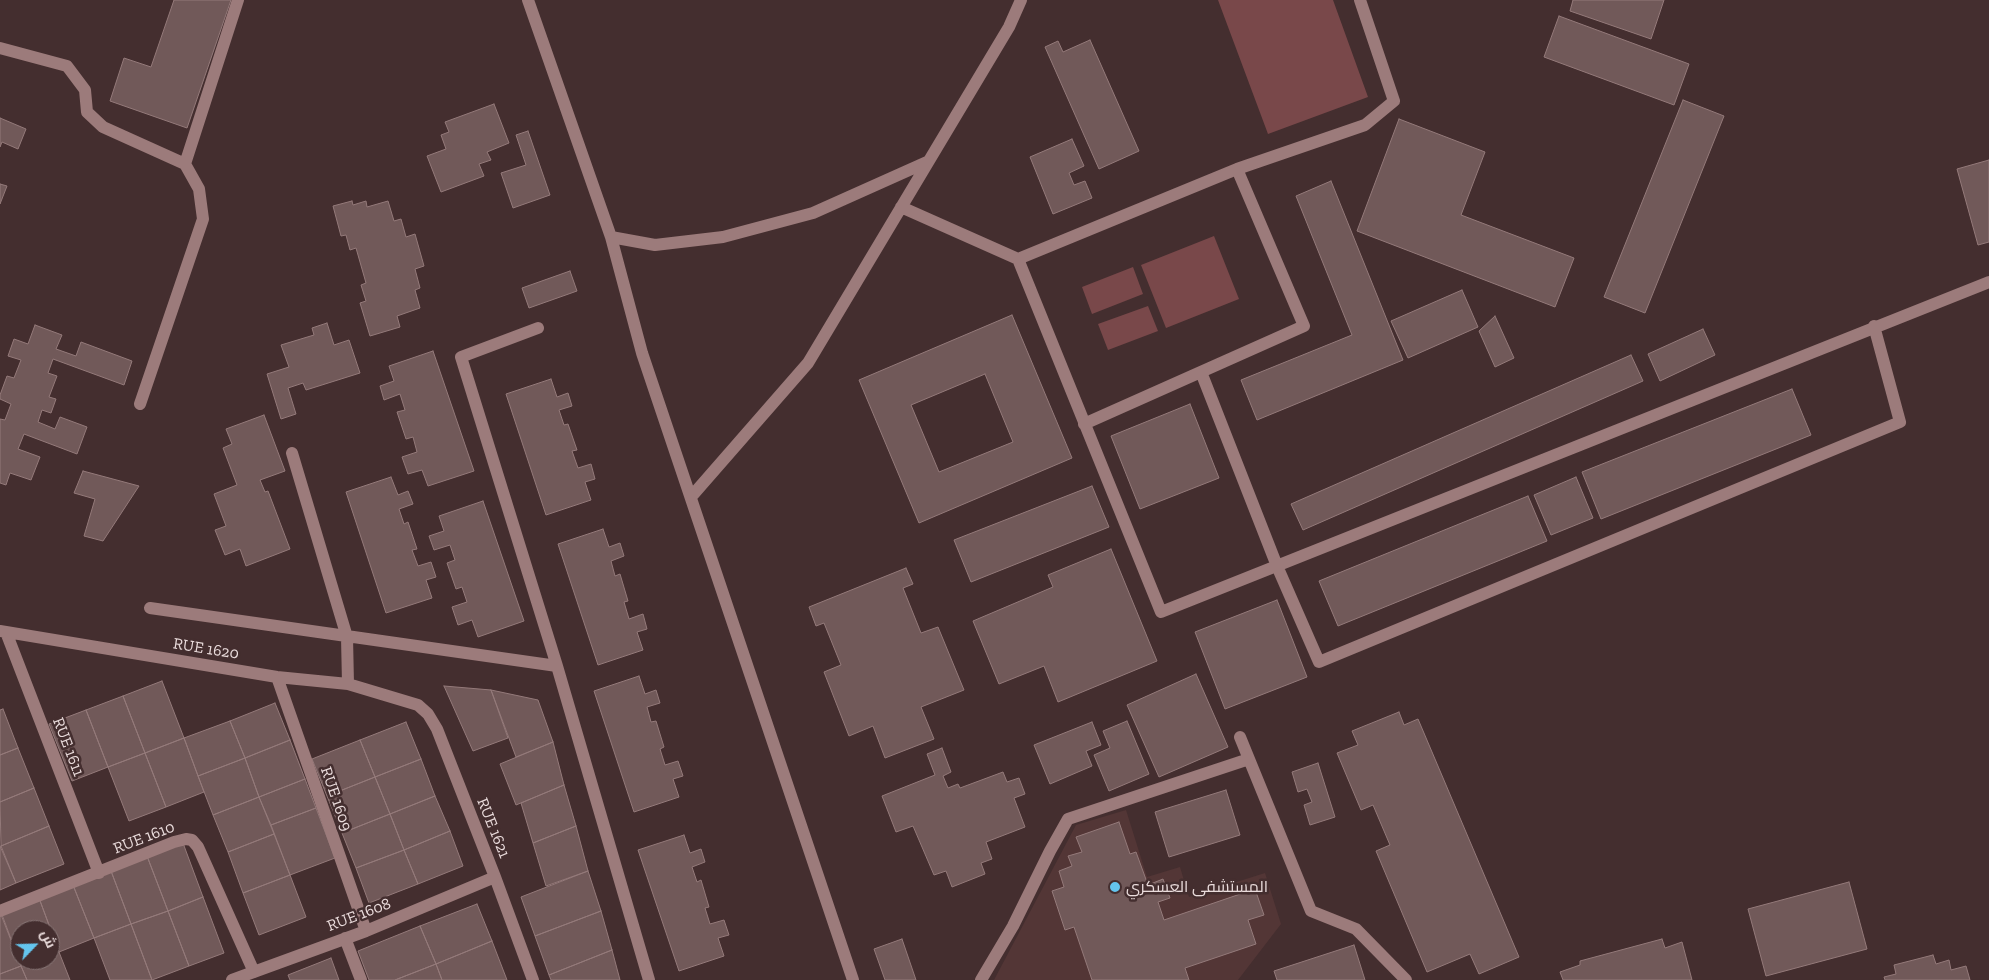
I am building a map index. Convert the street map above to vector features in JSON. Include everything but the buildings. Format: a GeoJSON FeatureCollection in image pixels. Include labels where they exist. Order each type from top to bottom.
{"type":"FeatureCollection","features":[{"type":"Feature","properties":{"kind":"street"},"geometry":{"type":"LineString","coordinates":[[185,164],[238,0]]}},
{"type":"Feature","properties":{"kind":"street"},"geometry":{"type":"LineString","coordinates":[[528,0],[611,237],[642,353],[854,980]]}},
{"type":"Feature","properties":{"kind":"street"},"geometry":{"type":"LineString","coordinates":[[691,498],[808,363],[1009,27],[1021,0]]}},
{"type":"Feature","properties":{"kind":"street"},"geometry":{"type":"LineString","coordinates":[[1018,259],[1237,169],[1365,125],[1394,101],[1360,0]]}},
{"type":"Feature","properties":{"kind":"street"},"geometry":{"type":"LineString","coordinates":[[0,48],[68,66],[85,90],[87,112],[103,127],[185,164],[199,189],[203,219],[140,404]]}},
{"type":"Feature","properties":{"kind":"street"},"geometry":{"type":"LineString","coordinates":[[611,237],[655,245],[723,237],[813,213],[927,162]]}},
{"type":"Feature","properties":{"kind":"street"},"geometry":{"type":"LineString","coordinates":[[1084,424],[1304,326],[1237,169]]}},
{"type":"Feature","properties":{"kind":"street"},"geometry":{"type":"LineString","coordinates":[[901,207],[1018,259],[1161,612],[1874,326],[1989,282]]}},
{"type":"Feature","properties":{"kind":"street"},"geometry":{"type":"LineString","coordinates":[[1201,372],[1277,566],[1319,662],[1900,422],[1874,326]]}},
{"type":"Feature","properties":{"kind":"street"},"geometry":{"type":"LineString","coordinates":[[538,328],[461,357],[557,666],[649,980]]}},
{"type":"Feature","properties":{"kind":"street"},"geometry":{"type":"LineString","coordinates":[[292,453],[347,637],[348,684]]}},
{"type":"Feature","properties":{"kind":"street"},"geometry":{"type":"LineString","coordinates":[[150,608],[557,666]]}},
{"type":"Feature","properties":{"kind":"street","name":"RUE 1620"},"geometry":{"type":"LineString","coordinates":[[2,633],[277,677],[348,684],[406,700]]}},
{"type":"Feature","properties":{"kind":"street","name":"RUE 1611"},"geometry":{"type":"LineString","coordinates":[[2,633],[99,873]]}},
{"type":"Feature","properties":{"kind":"street","name":"RUE 1609"},"geometry":{"type":"LineString","coordinates":[[277,677],[366,931]]}},
{"type":"Feature","properties":{"kind":"street","name":"RUE 1621"},"geometry":{"type":"LineString","coordinates":[[406,700],[418,705],[428,714],[437,729],[533,980]]}},
{"type":"Feature","properties":{"kind":"street"},"geometry":{"type":"LineString","coordinates":[[1240,737],[1311,911],[1356,929],[1406,980]]}},
{"type":"Feature","properties":{"kind":"street"},"geometry":{"type":"LineString","coordinates":[[981,980],[1013,926],[1068,818],[1248,758]]}},
{"type":"Feature","properties":{"kind":"street","name":"RUE 1610"},"geometry":{"type":"LineString","coordinates":[[0,911],[174,842],[186,839],[192,840],[198,847],[254,972]]}},
{"type":"Feature","properties":{"kind":"street","name":"RUE 1608"},"geometry":{"type":"LineString","coordinates":[[232,980],[366,931],[495,877]]}},
{"type":"Feature","properties":{"kind":"street"},"geometry":{"type":"LineString","coordinates":[[345,938],[361,980]]}},
{"type":"Feature","properties":{"kind":"shaded area"},"geometry":{"type":"Polygon","coordinates":[[[1218,0],[1333,0],[1368,97],[1268,134],[1218,0]]]}},
{"type":"Feature","properties":{"kind":"shaded area"},"geometry":{"type":"Polygon","coordinates":[[[1214,236],[1239,299],[1166,328],[1141,265],[1214,236]]]}},
{"type":"Feature","properties":{"kind":"shaded area"},"geometry":{"type":"Polygon","coordinates":[[[1133,267],[1143,294],[1092,314],[1082,287],[1133,267]]]}},
{"type":"Feature","properties":{"kind":"shaded area"},"geometry":{"type":"Polygon","coordinates":[[[1148,306],[1158,331],[1108,350],[1098,324],[1148,306]]]}},
{"type":"Feature","properties":{"kind":"shaded area","name":"المستشفى العسكري"},"geometry":{"type":"Polygon","coordinates":[[[1126,810],[1147,877],[1180,867],[1189,897],[1265,873],[1281,924],[1238,980],[994,980],[1076,825],[1126,810]]]}},
{"type":"Feature","properties":{"kind":"place","name":"المستشفى العسكري"},"geometry":{"type":"Point","coordinates":[1115,887]}}]}
